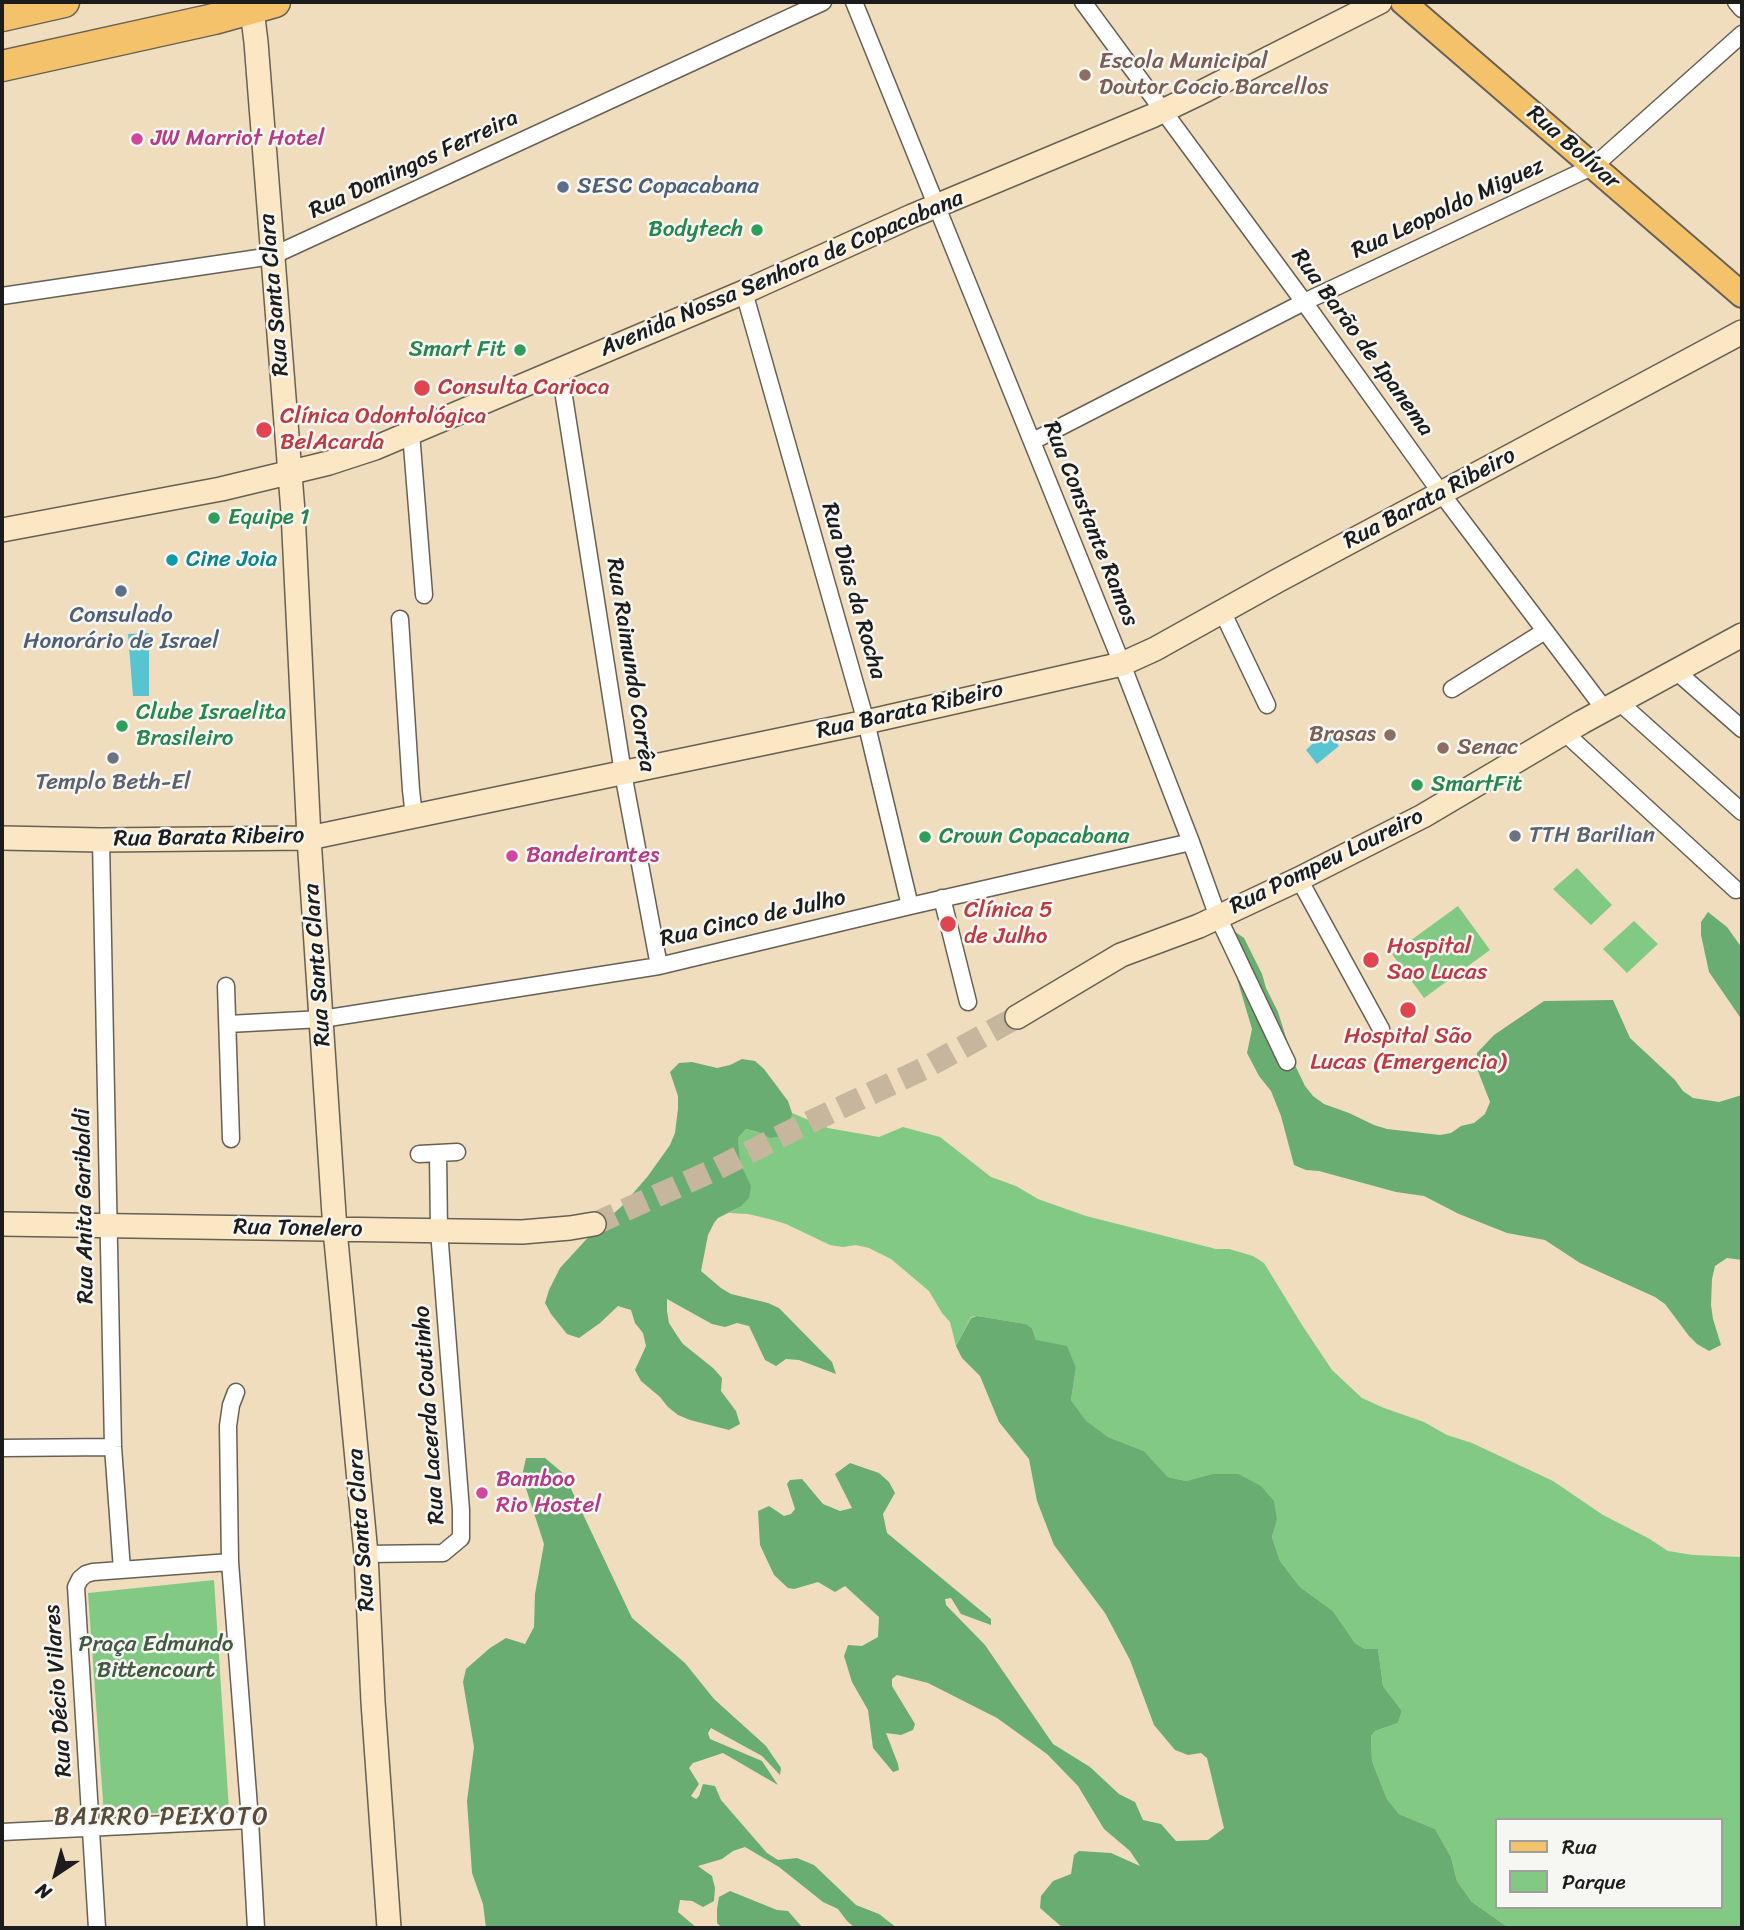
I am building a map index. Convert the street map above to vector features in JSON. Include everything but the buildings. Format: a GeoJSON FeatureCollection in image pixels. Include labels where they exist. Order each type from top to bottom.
{"type":"FeatureCollection","features":[{"type":"Feature","properties":{"kind":"highway"},"geometry":{"type":"LineString","coordinates":[[2,16],[64,2]]}},
{"type":"Feature","properties":{"kind":"highway"},"geometry":{"type":"LineString","coordinates":[[2,66],[214,19],[259,4]]}},
{"type":"Feature","properties":{"kind":"main road","name":"Avenida Nossa Senhora de Copacabana"},"geometry":{"type":"LineString","coordinates":[[2,530],[221,489],[352,456],[559,371],[1164,110],[1380,2]]}},
{"type":"Feature","properties":{"kind":"main road","name":"Rua Bolívar"},"geometry":{"type":"LineString","coordinates":[[1403,2],[1742,295]]}},
{"type":"Feature","properties":{"kind":"main road","name":"Rua Santa Clara"},"geometry":{"type":"LineString","coordinates":[[259,4],[272,256],[293,512],[309,838],[335,1230],[366,1555],[389,1928]]}},
{"type":"Feature","properties":{"kind":"main road","name":"Rua Barata Ribeiro"},"geometry":{"type":"LineString","coordinates":[[2,838],[309,838],[866,722],[1122,664],[1742,332]]}},
{"type":"Feature","properties":{"kind":"main road","name":"Rua Pompeu Loureiro"},"geometry":{"type":"LineString","coordinates":[[1017,1017],[1121,955],[1218,917],[1423,816],[1612,706],[1742,635]]}},
{"type":"Feature","properties":{"kind":"main road","name":"Rua Tonelero"},"geometry":{"type":"LineString","coordinates":[[2,1224],[522,1232],[594,1224]]}},
{"type":"Feature","properties":{"kind":"street","name":"Rua Domingos Ferreira"},"geometry":{"type":"LineString","coordinates":[[2,296],[272,256],[822,2]]}},
{"type":"Feature","properties":{"kind":"street","name":"Rua Constante Ramos"},"geometry":{"type":"LineString","coordinates":[[854,2],[1122,664],[1218,917],[1287,1062]]}},
{"type":"Feature","properties":{"kind":"street","name":"Rua Barão de Ipanema"},"geometry":{"type":"LineString","coordinates":[[1083,2],[1441,493],[1545,631],[1612,706],[1742,812]]}},
{"type":"Feature","properties":{"kind":"street"},"geometry":{"type":"LineString","coordinates":[[1736,2],[1742,9]]}},
{"type":"Feature","properties":{"kind":"street","name":"Rua Leopoldo Miguez"},"geometry":{"type":"LineString","coordinates":[[1033,441],[1304,302],[1594,166],[1742,34]]}},
{"type":"Feature","properties":{"kind":"street","name":"Rua Dias da Rocha"},"geometry":{"type":"LineString","coordinates":[[744,292],[866,722],[910,906]]}},
{"type":"Feature","properties":{"kind":"street","name":"Rua Raimundo Corrêa"},"geometry":{"type":"LineString","coordinates":[[559,371],[623,773],[659,965]]}},
{"type":"Feature","properties":{"kind":"street"},"geometry":{"type":"LineString","coordinates":[[411,433],[424,594]]}},
{"type":"Feature","properties":{"kind":"street"},"geometry":{"type":"LineString","coordinates":[[1222,611],[1267,705]]}},
{"type":"Feature","properties":{"kind":"street"},"geometry":{"type":"LineString","coordinates":[[400,619],[415,817]]}},
{"type":"Feature","properties":{"kind":"street"},"geometry":{"type":"LineString","coordinates":[[1452,690],[1545,631]]}},
{"type":"Feature","properties":{"kind":"street"},"geometry":{"type":"LineString","coordinates":[[1676,671],[1742,729]]}},
{"type":"Feature","properties":{"kind":"street"},"geometry":{"type":"LineString","coordinates":[[1565,733],[1736,890]]}},
{"type":"Feature","properties":{"kind":"street","name":"Rua Anita Garibaldi"},"geometry":{"type":"LineString","coordinates":[[101,840],[113,1447],[122,1570]]}},
{"type":"Feature","properties":{"kind":"street","name":"Rua Cinco de Julho"},"geometry":{"type":"LineString","coordinates":[[228,1024],[322,1019],[659,965],[1191,842]]}},
{"type":"Feature","properties":{"kind":"street"},"geometry":{"type":"LineString","coordinates":[[1299,879],[1381,1029]]}},
{"type":"Feature","properties":{"kind":"street"},"geometry":{"type":"LineString","coordinates":[[942,898],[968,1002]]}},
{"type":"Feature","properties":{"kind":"street"},"geometry":{"type":"LineString","coordinates":[[226,986],[231,1139]]}},
{"type":"Feature","properties":{"kind":"street"},"geometry":{"type":"LineString","coordinates":[[419,1154],[457,1152]]}},
{"type":"Feature","properties":{"kind":"street"},"geometry":{"type":"LineString","coordinates":[[438,1153],[439,1231]]}},
{"type":"Feature","properties":{"kind":"street","name":"Rua Lacerda Coutinho"},"geometry":{"type":"LineString","coordinates":[[366,1555],[443,1553],[461,1538],[439,1231]]}},
{"type":"Feature","properties":{"kind":"street"},"geometry":{"type":"LineString","coordinates":[[236,1392],[228,1426],[230,1562],[256,1928]]}},
{"type":"Feature","properties":{"kind":"street"},"geometry":{"type":"LineString","coordinates":[[2,1448],[113,1447]]}},
{"type":"Feature","properties":{"kind":"street"},"geometry":{"type":"LineString","coordinates":[[122,1570],[230,1562]]}},
{"type":"Feature","properties":{"kind":"street","name":"Rua Décio Vilares"},"geometry":{"type":"LineString","coordinates":[[97,1928],[76,1593],[80,1579],[86,1574],[122,1570]]}},
{"type":"Feature","properties":{"kind":"street"},"geometry":{"type":"LineString","coordinates":[[2,1832],[250,1820]]}},
{"type":"Feature","properties":{"kind":"green space"},"geometry":{"type":"Polygon","coordinates":[[[1577,868],[1612,905],[1591,925],[1553,889],[1577,868]]]}},
{"type":"Feature","properties":{"kind":"green space"},"geometry":{"type":"Polygon","coordinates":[[[1458,906],[1490,950],[1424,998],[1392,954],[1458,906]]]}},
{"type":"Feature","properties":{"kind":"green space"},"geometry":{"type":"Polygon","coordinates":[[[1708,912],[1727,927],[1742,948],[1742,1020],[1709,972],[1701,935],[1701,922],[1708,912]]]}},
{"type":"Feature","properties":{"kind":"green space"},"geometry":{"type":"Polygon","coordinates":[[[1634,921],[1658,944],[1627,973],[1603,949],[1634,921]]]}},
{"type":"Feature","properties":{"kind":"green space"},"geometry":{"type":"Polygon","coordinates":[[[1234,931],[1244,938],[1262,974],[1305,1086],[1324,1104],[1374,1125],[1440,1135],[1474,1123],[1485,1114],[1490,1102],[1476,1066],[1477,1053],[1494,1035],[1544,1001],[1613,1000],[1630,1038],[1675,1080],[1683,1091],[1693,1098],[1719,1102],[1742,1095],[1742,1260],[1727,1258],[1715,1266],[1712,1279],[1711,1305],[1721,1345],[1709,1351],[1697,1344],[1665,1304],[1655,1297],[1580,1263],[1545,1240],[1507,1233],[1459,1214],[1424,1196],[1396,1192],[1294,1165],[1281,1116],[1271,1091],[1259,1076],[1247,1053],[1252,1029],[1230,955],[1234,931]]]}},
{"type":"Feature","properties":{"kind":"green space"},"geometry":{"type":"Polygon","coordinates":[[[742,1059],[755,1061],[764,1069],[788,1101],[792,1113],[791,1125],[783,1136],[769,1138],[746,1129],[738,1138],[740,1163],[751,1186],[749,1198],[714,1223],[708,1235],[701,1271],[731,1294],[779,1308],[832,1362],[836,1374],[799,1360],[786,1359],[776,1366],[765,1360],[749,1326],[737,1323],[725,1327],[712,1324],[667,1299],[669,1323],[676,1334],[683,1344],[722,1378],[721,1391],[736,1411],[740,1424],[729,1430],[678,1415],[641,1381],[635,1370],[646,1346],[643,1333],[635,1323],[631,1310],[618,1306],[579,1338],[567,1334],[545,1303],[560,1268],[594,1231],[622,1206],[670,1145],[675,1133],[678,1096],[670,1072],[679,1063],[692,1062],[717,1068],[742,1059]]]}},
{"type":"Feature","properties":{"kind":"green space"},"geometry":{"type":"Polygon","coordinates":[[[792,1113],[828,1128],[879,1137],[903,1127],[940,1137],[991,1177],[1016,1186],[1038,1199],[1086,1216],[1253,1256],[1264,1263],[1332,1370],[1362,1398],[1424,1422],[1447,1435],[1472,1443],[1553,1481],[1603,1515],[1668,1551],[1742,1557],[1742,1928],[1509,1928],[1472,1902],[1457,1881],[1451,1857],[1435,1829],[1399,1814],[1387,1799],[1372,1761],[1371,1736],[1375,1731],[1398,1723],[1402,1711],[1383,1686],[1378,1649],[1365,1649],[1355,1643],[1333,1611],[1300,1587],[1280,1561],[1272,1537],[1277,1520],[1212,1474],[1186,1481],[1168,1477],[1144,1451],[1108,1437],[1086,1422],[1071,1400],[1076,1368],[1036,1340],[1032,1328],[1026,1324],[971,1317],[956,1346],[950,1322],[929,1291],[891,1259],[856,1245],[830,1245],[773,1220],[729,1213],[740,1207],[738,1138],[746,1129],[769,1138],[791,1125],[792,1113]]]}},
{"type":"Feature","properties":{"kind":"green space"},"geometry":{"type":"Polygon","coordinates":[[[977,1316],[1026,1324],[1032,1328],[1036,1340],[1067,1346],[1076,1368],[1071,1400],[1086,1421],[1108,1437],[1144,1451],[1168,1477],[1186,1481],[1212,1474],[1238,1474],[1261,1486],[1274,1501],[1277,1520],[1272,1537],[1280,1561],[1300,1587],[1333,1611],[1355,1643],[1365,1649],[1378,1649],[1383,1686],[1402,1711],[1398,1723],[1375,1731],[1371,1736],[1372,1761],[1387,1799],[1399,1814],[1435,1829],[1451,1857],[1457,1881],[1472,1902],[1509,1928],[1063,1928],[1040,1908],[1041,1896],[1053,1881],[1071,1874],[1074,1855],[1079,1851],[1111,1853],[1140,1866],[1130,1851],[1104,1829],[1078,1786],[1047,1754],[997,1718],[928,1683],[897,1675],[892,1679],[892,1686],[915,1724],[913,1730],[901,1735],[886,1733],[898,1764],[899,1770],[893,1772],[873,1748],[868,1710],[852,1682],[844,1656],[848,1645],[862,1646],[878,1637],[879,1617],[845,1586],[835,1592],[818,1582],[794,1589],[788,1588],[774,1575],[760,1545],[758,1511],[769,1506],[784,1516],[795,1509],[787,1484],[790,1480],[802,1479],[823,1504],[840,1511],[852,1508],[835,1474],[850,1463],[879,1473],[889,1482],[895,1493],[883,1514],[887,1533],[991,1619],[991,1625],[961,1614],[951,1598],[945,1599],[946,1605],[985,1645],[1053,1744],[1090,1767],[1119,1794],[1135,1802],[1143,1820],[1161,1824],[1176,1841],[1208,1840],[1224,1828],[1207,1758],[1201,1753],[1188,1755],[1175,1750],[1154,1725],[1130,1660],[1105,1613],[1054,1545],[1037,1501],[1029,1459],[999,1422],[980,1376],[962,1358],[956,1346],[971,1318],[977,1316]]]}},
{"type":"Feature","properties":{"kind":"green space"},"geometry":{"type":"Polygon","coordinates":[[[526,1458],[545,1458],[564,1474],[632,1618],[685,1663],[714,1699],[766,1746],[781,1768],[780,1775],[762,1756],[711,1728],[708,1733],[710,1739],[762,1761],[778,1785],[723,1753],[693,1763],[689,1768],[699,1784],[691,1796],[696,1799],[699,1796],[703,1784],[715,1786],[721,1800],[767,1853],[778,1860],[797,1858],[814,1865],[856,1905],[879,1914],[897,1928],[855,1928],[838,1909],[823,1902],[779,1867],[745,1847],[722,1859],[698,1866],[712,1876],[714,1901],[703,1907],[692,1901],[680,1900],[678,1912],[697,1928],[486,1928],[483,1904],[472,1873],[467,1801],[474,1747],[463,1682],[466,1669],[490,1648],[506,1638],[525,1644],[534,1627],[535,1594],[544,1544],[522,1476],[526,1458]]]}},
{"type":"Feature","properties":{"kind":"green space","name":"Praça Edmundo Bittencourt"},"geometry":{"type":"Polygon","coordinates":[[[214,1580],[229,1810],[104,1815],[88,1593],[214,1580]]]}},
{"type":"Feature","properties":{"kind":"green space"},"geometry":{"type":"Polygon","coordinates":[[[730,1891],[777,1910],[788,1911],[803,1928],[722,1928],[717,1923],[719,1897],[730,1891]]]}},
{"type":"Feature","properties":{"kind":"water"},"geometry":{"type":"Polygon","coordinates":[[[149,633],[149,696],[133,696],[128,634],[149,633]]]}},
{"type":"Feature","properties":{"kind":"water"},"geometry":{"type":"Polygon","coordinates":[[[1327,730],[1339,746],[1317,764],[1306,750],[1327,730]]]}},
{"type":"Feature","properties":{"kind":"tunnel"},"geometry":{"type":"LineString","coordinates":[[594,1224],[714,1170],[923,1069],[1017,1017]]}},
{"type":"Feature","properties":{"kind":"place","name":"Escola Municipal Doutor Cocio Barcellos"},"geometry":{"type":"Point","coordinates":[1085,75]}},
{"type":"Feature","properties":{"kind":"place","name":"JW Marriot Hotel"},"geometry":{"type":"Point","coordinates":[137,139]}},
{"type":"Feature","properties":{"kind":"place","name":"SESC Copacabana"},"geometry":{"type":"Point","coordinates":[563,187]}},
{"type":"Feature","properties":{"kind":"place","name":"Bodytech"},"geometry":{"type":"Point","coordinates":[757,230]}},
{"type":"Feature","properties":{"kind":"place","name":"Smart Fit"},"geometry":{"type":"Point","coordinates":[520,350]}},
{"type":"Feature","properties":{"kind":"place","name":"Consulta Carioca"},"geometry":{"type":"Point","coordinates":[422,388]}},
{"type":"Feature","properties":{"kind":"place","name":"Clínica Odontológica BelAcarda"},"geometry":{"type":"Point","coordinates":[264,430]}},
{"type":"Feature","properties":{"kind":"place","name":"Equipe 1"},"geometry":{"type":"Point","coordinates":[214,518]}},
{"type":"Feature","properties":{"kind":"place","name":"Cine Joia"},"geometry":{"type":"Point","coordinates":[172,560]}},
{"type":"Feature","properties":{"kind":"place","name":"Consulado Honorário de Israel"},"geometry":{"type":"Point","coordinates":[121,591]}},
{"type":"Feature","properties":{"kind":"place","name":"Clube Israelita Brasileiro"},"geometry":{"type":"Point","coordinates":[122,726]}},
{"type":"Feature","properties":{"kind":"place","name":"Brasas"},"geometry":{"type":"Point","coordinates":[1390,735]}},
{"type":"Feature","properties":{"kind":"place","name":"Senac"},"geometry":{"type":"Point","coordinates":[1443,748]}},
{"type":"Feature","properties":{"kind":"place","name":"Templo Beth-El"},"geometry":{"type":"Point","coordinates":[113,758]}},
{"type":"Feature","properties":{"kind":"place","name":"SmartFit"},"geometry":{"type":"Point","coordinates":[1417,785]}},
{"type":"Feature","properties":{"kind":"place","name":"TTH Barilian"},"geometry":{"type":"Point","coordinates":[1515,836]}},
{"type":"Feature","properties":{"kind":"place","name":"Crown Copacabana"},"geometry":{"type":"Point","coordinates":[925,837]}},
{"type":"Feature","properties":{"kind":"place","name":"Bandeirantes"},"geometry":{"type":"Point","coordinates":[512,856]}},
{"type":"Feature","properties":{"kind":"place","name":"Clínica 5 de Julho"},"geometry":{"type":"Point","coordinates":[948,924]}},
{"type":"Feature","properties":{"kind":"place","name":"Hospital Sao Lucas"},"geometry":{"type":"Point","coordinates":[1371,960]}},
{"type":"Feature","properties":{"kind":"place","name":"Hospital São Lucas (Emergencia)"},"geometry":{"type":"Point","coordinates":[1408,1010]}},
{"type":"Feature","properties":{"kind":"place","name":"Bamboo Rio Hostel"},"geometry":{"type":"Point","coordinates":[482,1493]}},
{"type":"Feature","properties":{"kind":"district","name":"BAIRRO PEIXOTO"},"geometry":{"type":"Point","coordinates":[162,1818]}}]}
